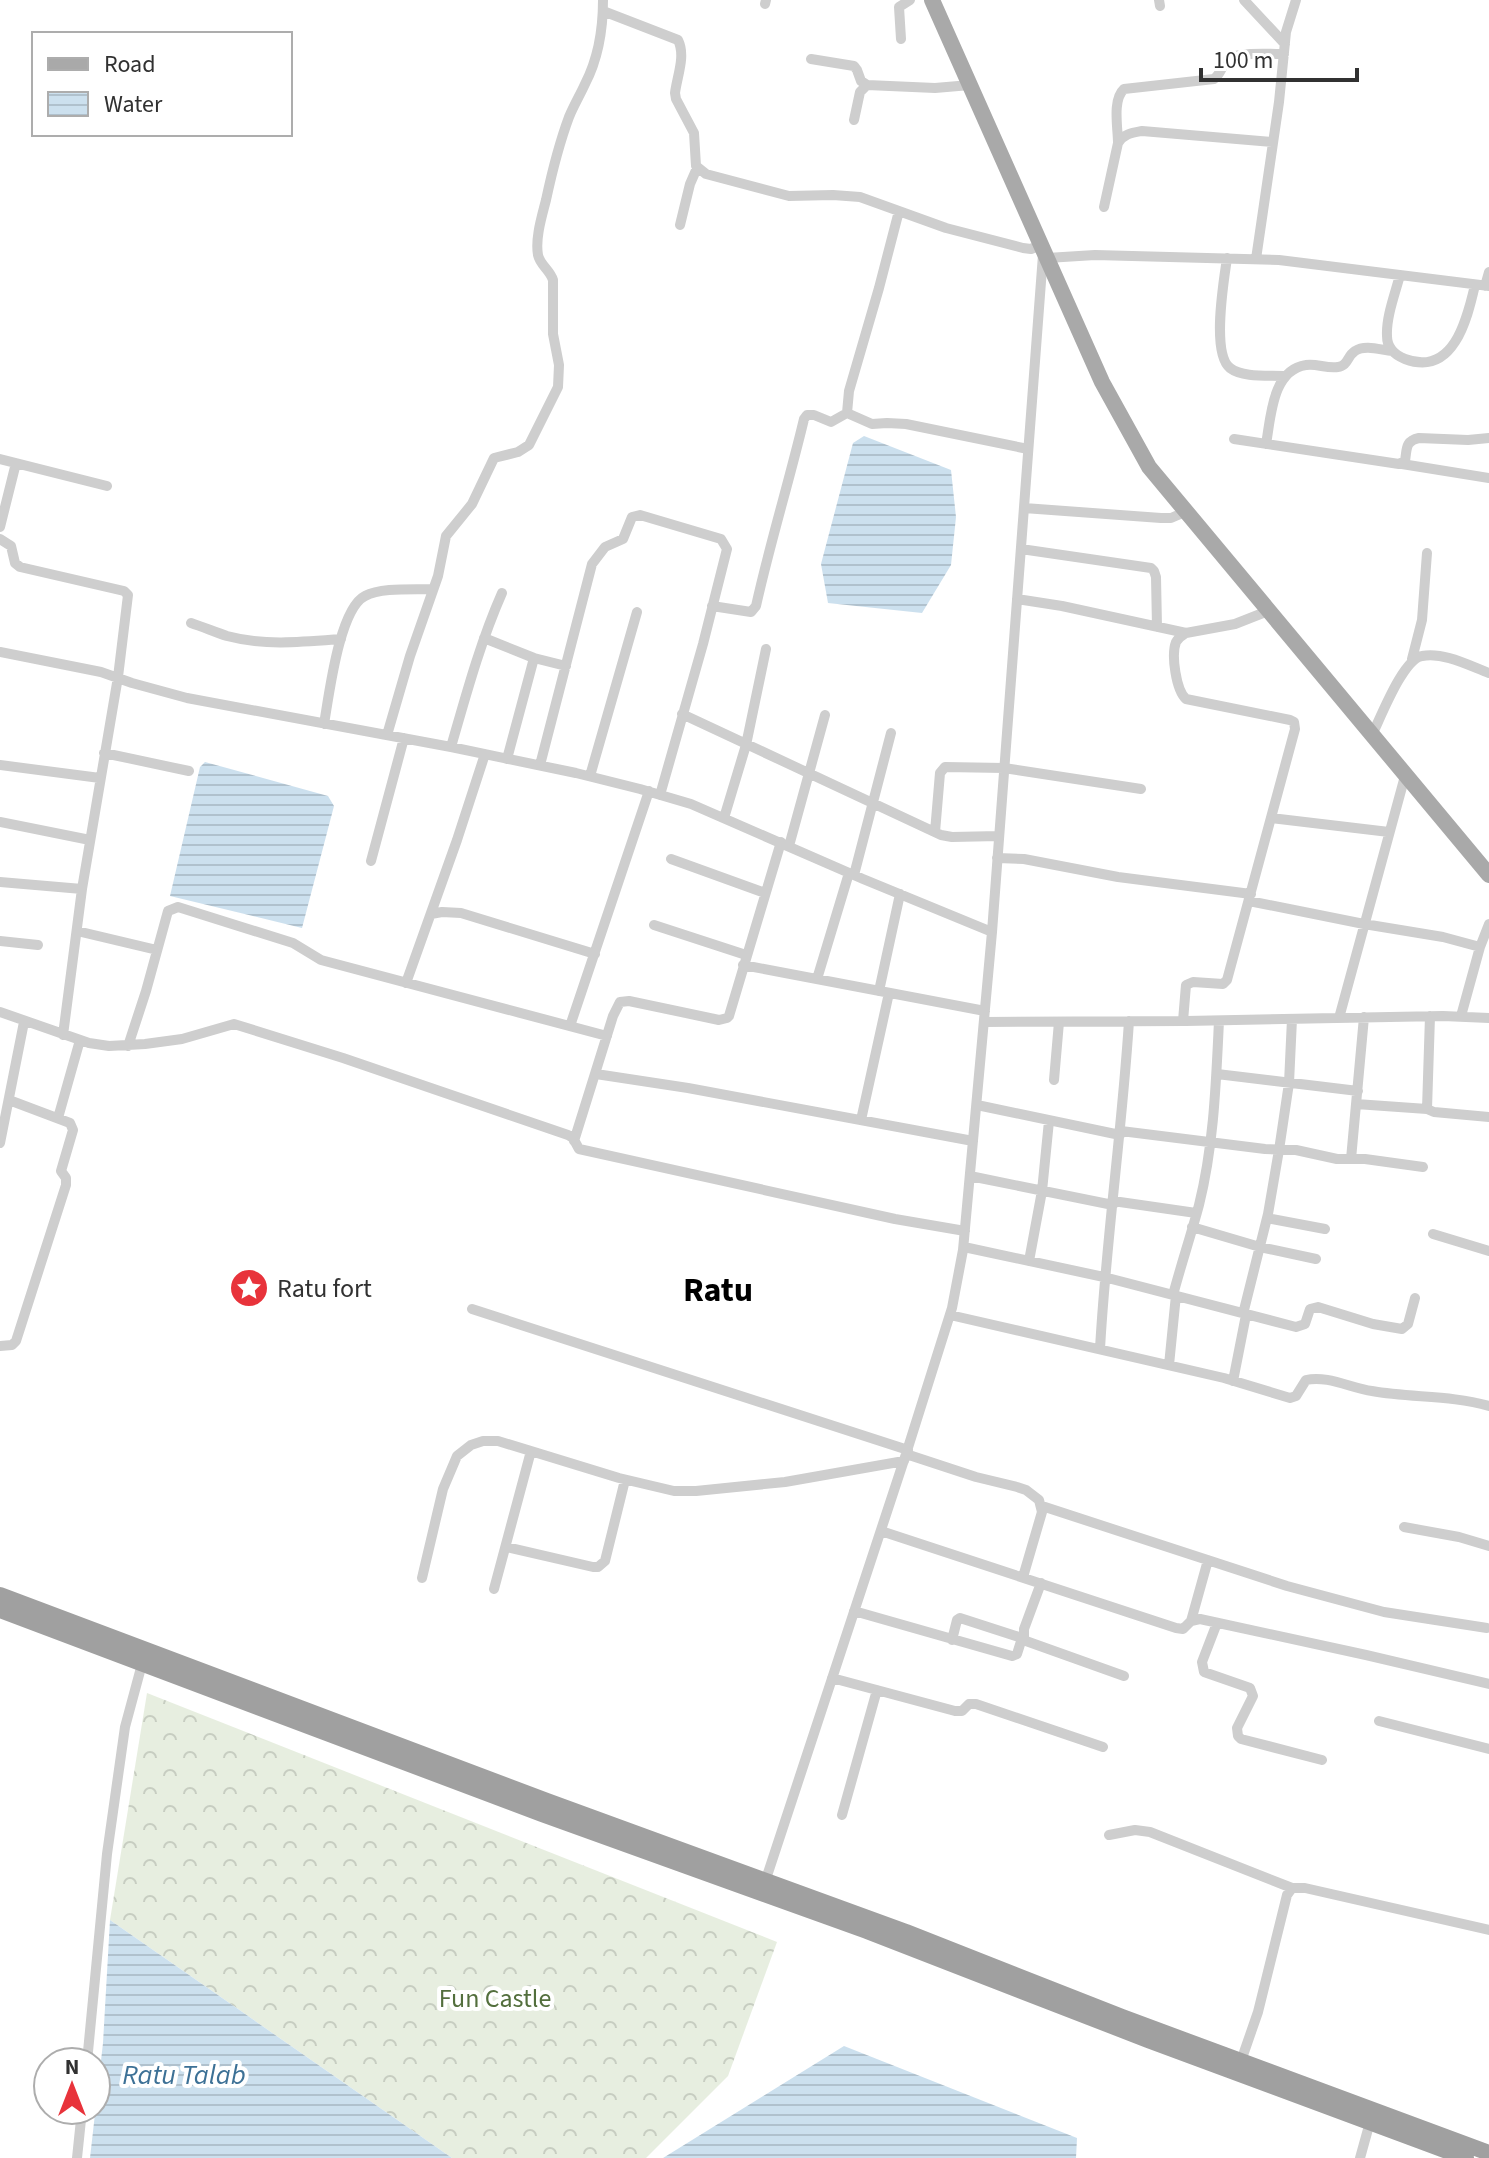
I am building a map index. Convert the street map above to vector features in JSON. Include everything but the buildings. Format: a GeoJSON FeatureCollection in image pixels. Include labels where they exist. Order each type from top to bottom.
{"type":"FeatureCollection","features":[{"type":"Feature","properties":{"kind":"highway"},"geometry":{"type":"LineString","coordinates":[[0,1595],[547,1801],[766,1879],[1489,2153]]}},
{"type":"Feature","properties":{"kind":"highway"},"geometry":{"type":"LineString","coordinates":[[0,1610],[542,1814],[867,1931],[1466,2158]]}},
{"type":"Feature","properties":{"kind":"main road"},"geometry":{"type":"LineString","coordinates":[[932,0],[1102,382],[1149,467],[1489,875]]}},
{"type":"Feature","properties":{"kind":"street"},"geometry":{"type":"LineString","coordinates":[[901,39],[899,7],[910,0]]}},
{"type":"Feature","properties":{"kind":"street"},"geometry":{"type":"LineString","coordinates":[[1244,0],[1284,49]]}},
{"type":"Feature","properties":{"kind":"street"},"geometry":{"type":"LineString","coordinates":[[1256,259],[1286,32],[1296,0]]}},
{"type":"Feature","properties":{"kind":"street"},"geometry":{"type":"LineString","coordinates":[[387,735],[438,576],[446,536],[472,504],[491,462],[497,456],[518,452],[529,445],[558,387],[559,365],[553,334],[553,280],[551,273],[540,262],[538,244],[555,160],[571,111],[595,57],[603,23],[603,5],[678,40],[682,50],[676,99],[694,133],[697,168],[706,174],[789,196],[860,197],[946,228],[1023,248],[1095,255],[1279,260],[1483,286]]}},
{"type":"Feature","properties":{"kind":"street"},"geometry":{"type":"LineString","coordinates":[[1104,207],[1118,143],[1117,99],[1120,91],[1214,79],[1222,73],[1230,57],[1284,49]]}},
{"type":"Feature","properties":{"kind":"street"},"geometry":{"type":"LineString","coordinates":[[811,59],[854,66],[861,81],[867,85],[935,88],[970,85]]}},
{"type":"Feature","properties":{"kind":"street"},"geometry":{"type":"LineString","coordinates":[[854,120],[860,92],[867,85]]}},
{"type":"Feature","properties":{"kind":"street"},"geometry":{"type":"LineString","coordinates":[[1118,143],[1122,136],[1142,131],[1273,142]]}},
{"type":"Feature","properties":{"kind":"street"},"geometry":{"type":"LineString","coordinates":[[680,225],[697,168]]}},
{"type":"Feature","properties":{"kind":"street"},"geometry":{"type":"LineString","coordinates":[[847,413],[849,391],[899,211]]}},
{"type":"Feature","properties":{"kind":"street"},"geometry":{"type":"LineString","coordinates":[[766,1879],[950,1315],[964,1247],[992,932],[1044,251]]}},
{"type":"Feature","properties":{"kind":"street"},"geometry":{"type":"LineString","coordinates":[[1227,258],[1220,330],[1224,360],[1230,368],[1241,373],[1285,376]]}},
{"type":"Feature","properties":{"kind":"street"},"geometry":{"type":"LineString","coordinates":[[1266,444],[1278,388],[1290,371],[1303,365],[1340,367],[1360,348],[1392,351],[1417,363],[1438,359],[1458,338],[1489,272]]}},
{"type":"Feature","properties":{"kind":"street"},"geometry":{"type":"LineString","coordinates":[[1392,351],[1386,335],[1400,275]]}},
{"type":"Feature","properties":{"kind":"street"},"geometry":{"type":"LineString","coordinates":[[847,413],[872,424],[906,424],[1028,449]]}},
{"type":"Feature","properties":{"kind":"street"},"geometry":{"type":"LineString","coordinates":[[712,606],[744,612],[754,610],[804,419],[807,415],[814,415],[831,422],[847,413]]}},
{"type":"Feature","properties":{"kind":"street"},"geometry":{"type":"LineString","coordinates":[[1402,464],[1408,442],[1412,439],[1489,438]]}},
{"type":"Feature","properties":{"kind":"street"},"geometry":{"type":"LineString","coordinates":[[1234,439],[1489,478]]}},
{"type":"Feature","properties":{"kind":"street"},"geometry":{"type":"LineString","coordinates":[[0,459],[107,486]]}},
{"type":"Feature","properties":{"kind":"street"},"geometry":{"type":"LineString","coordinates":[[0,527],[16,463]]}},
{"type":"Feature","properties":{"kind":"street"},"geometry":{"type":"LineString","coordinates":[[1024,508],[1161,518],[1171,518],[1185,512]]}},
{"type":"Feature","properties":{"kind":"street"},"geometry":{"type":"LineString","coordinates":[[540,765],[592,564],[605,547],[623,539],[634,516],[640,515],[724,542],[728,553],[682,714],[570,1026]]}},
{"type":"Feature","properties":{"kind":"street"},"geometry":{"type":"LineString","coordinates":[[0,539],[11,546],[15,563],[20,567],[127,593],[128,599],[82,889],[63,1035]]}},
{"type":"Feature","properties":{"kind":"street"},"geometry":{"type":"LineString","coordinates":[[1021,549],[1151,568],[1156,577],[1157,627]]}},
{"type":"Feature","properties":{"kind":"street"},"geometry":{"type":"LineString","coordinates":[[1372,735],[1412,659],[1422,620],[1427,553]]}},
{"type":"Feature","properties":{"kind":"street"},"geometry":{"type":"LineString","coordinates":[[324,724],[341,639],[353,607],[367,595],[433,589]]}},
{"type":"Feature","properties":{"kind":"street"},"geometry":{"type":"LineString","coordinates":[[451,747],[484,638],[502,593]]}},
{"type":"Feature","properties":{"kind":"street"},"geometry":{"type":"LineString","coordinates":[[1017,599],[1075,608],[1186,633]]}},
{"type":"Feature","properties":{"kind":"street"},"geometry":{"type":"LineString","coordinates":[[1183,1021],[1186,985],[1193,982],[1223,984],[1227,980],[1295,729],[1294,722],[1290,720],[1186,699],[1177,686],[1174,654],[1179,637],[1186,633],[1235,624],[1268,611]]}},
{"type":"Feature","properties":{"kind":"street"},"geometry":{"type":"LineString","coordinates":[[590,776],[637,612]]}},
{"type":"Feature","properties":{"kind":"street"},"geometry":{"type":"LineString","coordinates":[[191,623],[248,640],[341,639]]}},
{"type":"Feature","properties":{"kind":"street"},"geometry":{"type":"LineString","coordinates":[[484,638],[534,658],[566,666]]}},
{"type":"Feature","properties":{"kind":"street"},"geometry":{"type":"LineString","coordinates":[[724,818],[746,745],[766,649]]}},
{"type":"Feature","properties":{"kind":"street"},"geometry":{"type":"LineString","coordinates":[[0,652],[101,672],[187,698],[540,765],[654,793],[691,804],[992,932]]}},
{"type":"Feature","properties":{"kind":"street"},"geometry":{"type":"LineString","coordinates":[[1412,659],[1420,656],[1445,657],[1489,673]]}},
{"type":"Feature","properties":{"kind":"street"},"geometry":{"type":"LineString","coordinates":[[507,759],[534,658]]}},
{"type":"Feature","properties":{"kind":"street"},"geometry":{"type":"LineString","coordinates":[[682,714],[935,832],[952,837],[999,836]]}},
{"type":"Feature","properties":{"kind":"street"},"geometry":{"type":"LineString","coordinates":[[574,1141],[617,1005],[624,1001],[719,1020],[727,1018],[765,893],[809,774],[825,715]]}},
{"type":"Feature","properties":{"kind":"street"},"geometry":{"type":"LineString","coordinates":[[817,979],[891,733]]}},
{"type":"Feature","properties":{"kind":"street"},"geometry":{"type":"LineString","coordinates":[[371,861],[404,738]]}},
{"type":"Feature","properties":{"kind":"street"},"geometry":{"type":"LineString","coordinates":[[104,753],[189,771]]}},
{"type":"Feature","properties":{"kind":"street"},"geometry":{"type":"LineString","coordinates":[[406,983],[485,754]]}},
{"type":"Feature","properties":{"kind":"street"},"geometry":{"type":"LineString","coordinates":[[0,765],[100,778]]}},
{"type":"Feature","properties":{"kind":"street"},"geometry":{"type":"LineString","coordinates":[[935,832],[942,768],[1004,768],[1141,789]]}},
{"type":"Feature","properties":{"kind":"street"},"geometry":{"type":"LineString","coordinates":[[1339,1018],[1405,776]]}},
{"type":"Feature","properties":{"kind":"street"},"geometry":{"type":"LineString","coordinates":[[1271,818],[1389,832]]}},
{"type":"Feature","properties":{"kind":"street"},"geometry":{"type":"LineString","coordinates":[[0,822],[90,840]]}},
{"type":"Feature","properties":{"kind":"street"},"geometry":{"type":"LineString","coordinates":[[997,858],[1024,859],[1250,897],[1480,947]]}},
{"type":"Feature","properties":{"kind":"street"},"geometry":{"type":"LineString","coordinates":[[671,859],[765,893]]}},
{"type":"Feature","properties":{"kind":"street"},"geometry":{"type":"LineString","coordinates":[[0,882],[82,889]]}},
{"type":"Feature","properties":{"kind":"street"},"geometry":{"type":"LineString","coordinates":[[861,1120],[900,894]]}},
{"type":"Feature","properties":{"kind":"street"},"geometry":{"type":"LineString","coordinates":[[128,1046],[168,911],[178,907],[293,943],[321,960],[607,1036]]}},
{"type":"Feature","properties":{"kind":"street"},"geometry":{"type":"LineString","coordinates":[[431,914],[461,913],[595,954]]}},
{"type":"Feature","properties":{"kind":"street"},"geometry":{"type":"LineString","coordinates":[[1461,1016],[1489,924]]}},
{"type":"Feature","properties":{"kind":"street"},"geometry":{"type":"LineString","coordinates":[[654,925],[744,960],[984,1017],[1059,1022],[1430,1016],[1489,1018]]}},
{"type":"Feature","properties":{"kind":"street"},"geometry":{"type":"LineString","coordinates":[[77,931],[157,950]]}},
{"type":"Feature","properties":{"kind":"street"},"geometry":{"type":"LineString","coordinates":[[0,941],[38,945]]}},
{"type":"Feature","properties":{"kind":"street"},"geometry":{"type":"LineString","coordinates":[[0,1012],[63,1035],[109,1046],[182,1039],[234,1024],[568,1135],[576,1147],[585,1150],[895,1219],[965,1231]]}},
{"type":"Feature","properties":{"kind":"street"},"geometry":{"type":"LineString","coordinates":[[1427,1109],[1430,1016]]}},
{"type":"Feature","properties":{"kind":"street"},"geometry":{"type":"LineString","coordinates":[[1351,1159],[1364,1017]]}},
{"type":"Feature","properties":{"kind":"street"},"geometry":{"type":"LineString","coordinates":[[1233,1381],[1279,1150],[1289,1083],[1292,1019]]}},
{"type":"Feature","properties":{"kind":"street"},"geometry":{"type":"LineString","coordinates":[[1100,1349],[1129,1021]]}},
{"type":"Feature","properties":{"kind":"street"},"geometry":{"type":"LineString","coordinates":[[1169,1365],[1174,1295],[1196,1213],[1210,1142],[1219,1021]]}},
{"type":"Feature","properties":{"kind":"street"},"geometry":{"type":"LineString","coordinates":[[0,1143],[24,1022]]}},
{"type":"Feature","properties":{"kind":"street"},"geometry":{"type":"LineString","coordinates":[[1054,1080],[1059,1022]]}},
{"type":"Feature","properties":{"kind":"street"},"geometry":{"type":"LineString","coordinates":[[58,1118],[80,1040]]}},
{"type":"Feature","properties":{"kind":"street"},"geometry":{"type":"LineString","coordinates":[[596,1074],[973,1141]]}},
{"type":"Feature","properties":{"kind":"street"},"geometry":{"type":"LineString","coordinates":[[1217,1074],[1358,1091]]}},
{"type":"Feature","properties":{"kind":"street"},"geometry":{"type":"LineString","coordinates":[[0,1346],[12,1345],[16,1341],[66,1185],[61,1171],[73,1130],[70,1123],[9,1100]]}},
{"type":"Feature","properties":{"kind":"street"},"geometry":{"type":"LineString","coordinates":[[1356,1104],[1489,1117]]}},
{"type":"Feature","properties":{"kind":"street"},"geometry":{"type":"LineString","coordinates":[[977,1105],[1120,1133],[1423,1167]]}},
{"type":"Feature","properties":{"kind":"street"},"geometry":{"type":"LineString","coordinates":[[1029,1261],[1042,1191],[1049,1121]]}},
{"type":"Feature","properties":{"kind":"street"},"geometry":{"type":"LineString","coordinates":[[970,1176],[1113,1203],[1196,1213]]}},
{"type":"Feature","properties":{"kind":"street"},"geometry":{"type":"LineString","coordinates":[[1267,1218],[1325,1229]]}},
{"type":"Feature","properties":{"kind":"street"},"geometry":{"type":"LineString","coordinates":[[1192,1227],[1316,1259]]}},
{"type":"Feature","properties":{"kind":"street"},"geometry":{"type":"LineString","coordinates":[[1433,1234],[1489,1251]]}},
{"type":"Feature","properties":{"kind":"street"},"geometry":{"type":"LineString","coordinates":[[964,1247],[1104,1277],[1288,1326],[1305,1324],[1310,1309],[1318,1307],[1373,1324],[1402,1329],[1408,1324],[1415,1298]]}},
{"type":"Feature","properties":{"kind":"street"},"geometry":{"type":"LineString","coordinates":[[472,1309],[906,1455],[1026,1490],[1039,1500],[1042,1512],[1023,1577]]}},
{"type":"Feature","properties":{"kind":"street"},"geometry":{"type":"LineString","coordinates":[[950,1315],[1169,1365],[1290,1398],[1296,1396],[1306,1380],[1317,1378],[1372,1391],[1457,1399],[1489,1406]]}},
{"type":"Feature","properties":{"kind":"street"},"geometry":{"type":"LineString","coordinates":[[422,1578],[443,1489],[457,1456],[471,1445],[483,1441],[498,1441],[625,1480],[674,1491],[785,1482],[865,1469],[906,1455]]}},
{"type":"Feature","properties":{"kind":"street"},"geometry":{"type":"LineString","coordinates":[[494,1589],[531,1451]]}},
{"type":"Feature","properties":{"kind":"street"},"geometry":{"type":"LineString","coordinates":[[506,1547],[593,1567],[602,1565],[625,1480]]}},
{"type":"Feature","properties":{"kind":"street"},"geometry":{"type":"LineString","coordinates":[[1042,1506],[1287,1586],[1384,1612],[1487,1628]]}},
{"type":"Feature","properties":{"kind":"street"},"geometry":{"type":"LineString","coordinates":[[1404,1527],[1489,1546]]}},
{"type":"Feature","properties":{"kind":"street"},"geometry":{"type":"LineString","coordinates":[[881,1531],[1176,1628],[1186,1627],[1191,1621],[1208,1560]]}},
{"type":"Feature","properties":{"kind":"street"},"geometry":{"type":"LineString","coordinates":[[854,1611],[1012,1656],[1017,1654],[1041,1583]]}},
{"type":"Feature","properties":{"kind":"street"},"geometry":{"type":"LineString","coordinates":[[952,1640],[960,1618],[1023,1636],[1031,1644],[1124,1676]]}},
{"type":"Feature","properties":{"kind":"street"},"geometry":{"type":"LineString","coordinates":[[1191,1621],[1200,1619],[1489,1684]]}},
{"type":"Feature","properties":{"kind":"street"},"geometry":{"type":"LineString","coordinates":[[1217,1623],[1202,1662],[1204,1672],[1250,1688],[1253,1696],[1237,1728],[1238,1736],[1322,1760]]}},
{"type":"Feature","properties":{"kind":"street"},"geometry":{"type":"LineString","coordinates":[[89,2046],[107,1854],[125,1727],[142,1664]]}},
{"type":"Feature","properties":{"kind":"street"},"geometry":{"type":"LineString","coordinates":[[832,1678],[955,1711],[976,1704],[1103,1747]]}},
{"type":"Feature","properties":{"kind":"street"},"geometry":{"type":"LineString","coordinates":[[842,1815],[877,1690]]}},
{"type":"Feature","properties":{"kind":"street"},"geometry":{"type":"LineString","coordinates":[[1379,1721],[1489,1749]]}},
{"type":"Feature","properties":{"kind":"street"},"geometry":{"type":"LineString","coordinates":[[1109,1835],[1135,1830],[1150,1832],[1292,1888],[1305,1888],[1489,1930]]}},
{"type":"Feature","properties":{"kind":"street"},"geometry":{"type":"LineString","coordinates":[[1241,2061],[1258,2012],[1287,1895],[1292,1888]]}},
{"type":"Feature","properties":{"kind":"street"},"geometry":{"type":"LineString","coordinates":[[1360,2158],[1370,2122]]}},
{"type":"Feature","properties":{"kind":"street"},"geometry":{"type":"LineString","coordinates":[[77,2158],[80,2126]]}},
{"type":"Feature","properties":{"kind":"green space","name":"Fun Castle"},"geometry":{"type":"Polygon","coordinates":[[[147,1693],[777,1942],[728,2076],[646,2158],[452,2158],[110,1920],[147,1693]]]}},
{"type":"Feature","properties":{"kind":"water"},"geometry":{"type":"Polygon","coordinates":[[[864,436],[951,470],[956,517],[951,565],[922,613],[828,603],[821,564],[853,443],[864,436]]]}},
{"type":"Feature","properties":{"kind":"water"},"geometry":{"type":"Polygon","coordinates":[[[205,762],[328,796],[334,806],[302,928],[170,896],[200,767],[205,762]]]}},
{"type":"Feature","properties":{"kind":"water","name":"Ratu Talab"},"geometry":{"type":"Polygon","coordinates":[[[110,1920],[452,2158],[90,2158],[94,2126],[112,2126],[112,2046],[103,2046],[110,1920]]]}},
{"type":"Feature","properties":{"kind":"water"},"geometry":{"type":"Polygon","coordinates":[[[844,2046],[1077,2138],[1076,2158],[663,2158],[844,2046]]]}},
{"type":"Feature","properties":{"kind":"place","name":"Ratu fort"},"geometry":{"type":"Point","coordinates":[249,1288]}},
{"type":"Feature","properties":{"kind":"district","name":"Ratu"},"geometry":{"type":"Point","coordinates":[718,1289]}}]}
